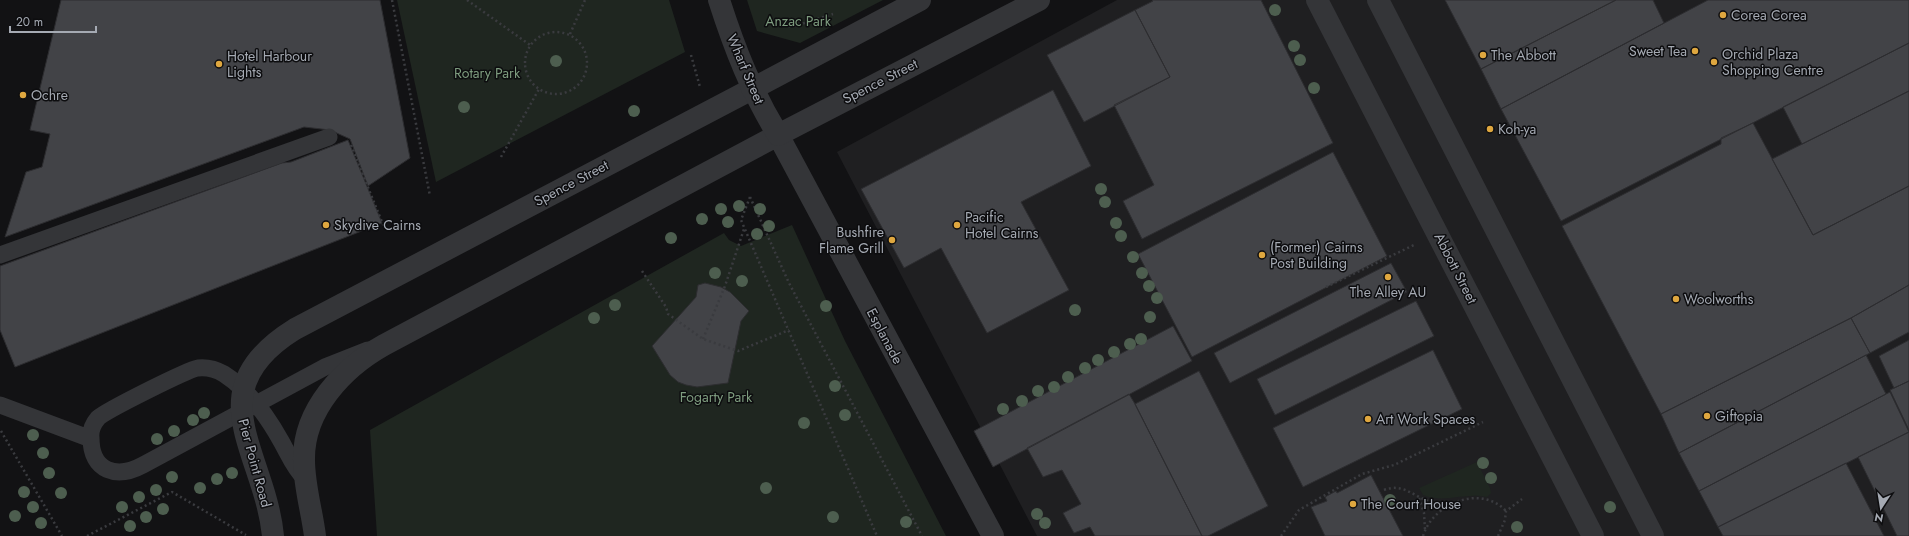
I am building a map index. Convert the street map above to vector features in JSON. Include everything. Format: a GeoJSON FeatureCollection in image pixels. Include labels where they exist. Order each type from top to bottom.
{"type":"FeatureCollection","features":[{"type":"Feature","properties":{"kind":"street","name":"Wharf Street"},"geometry":{"type":"LineString","coordinates":[[719,0],[732,39],[752,89],[778,135]]}},
{"type":"Feature","properties":{"kind":"street","name":"Spence Street"},"geometry":{"type":"LineString","coordinates":[[247,402],[248,376],[263,353],[295,329],[920,0]]}},
{"type":"Feature","properties":{"kind":"street","name":"Spence Street"},"geometry":{"type":"LineString","coordinates":[[384,345],[778,135],[1039,0]]}},
{"type":"Feature","properties":{"kind":"street","name":"Abbott Street"},"geometry":{"type":"LineString","coordinates":[[1317,0],[1594,536]]}},
{"type":"Feature","properties":{"kind":"street"},"geometry":{"type":"LineString","coordinates":[[1378,0],[1653,536]]}},
{"type":"Feature","properties":{"kind":"street","name":"Esplanade"},"geometry":{"type":"LineString","coordinates":[[778,135],[993,536]]}},
{"type":"Feature","properties":{"kind":"street"},"geometry":{"type":"LineString","coordinates":[[315,536],[305,479],[304,460],[306,442],[313,418],[322,400],[346,372],[384,345]]}},
{"type":"Feature","properties":{"kind":"street","name":"Pier Point Road"},"geometry":{"type":"LineString","coordinates":[[247,402],[244,432],[261,482],[272,536]]}},
{"type":"Feature","properties":{"kind":"lane"},"geometry":{"type":"LineString","coordinates":[[0,256],[330,137]]}},
{"type":"Feature","properties":{"kind":"lane"},"geometry":{"type":"LineString","coordinates":[[305,479],[291,464],[274,428],[247,402],[217,370],[206,368],[191,370],[101,416],[92,426],[91,439],[95,456],[102,466],[114,472],[128,472],[247,402],[325,367],[384,345]]}},
{"type":"Feature","properties":{"kind":"lane"},"geometry":{"type":"LineString","coordinates":[[0,405],[91,439]]}},
{"type":"Feature","properties":{"kind":"path"},"geometry":{"type":"LineString","coordinates":[[392,0],[430,196]]}},
{"type":"Feature","properties":{"kind":"path"},"geometry":{"type":"LineString","coordinates":[[467,0],[530,44]]}},
{"type":"Feature","properties":{"kind":"path"},"geometry":{"type":"LineString","coordinates":[[570,34],[585,0]]}},
{"type":"Feature","properties":{"kind":"path"},"geometry":{"type":"LineString","coordinates":[[774,23],[792,26],[822,19],[835,14]]}},
{"type":"Feature","properties":{"kind":"path"},"geometry":{"type":"LineString","coordinates":[[561,31],[570,34],[578,40],[588,58],[588,68],[584,78],[578,86],[569,92],[549,94],[539,89],[532,83],[527,74],[525,59],[530,44],[544,34],[561,31]]}},
{"type":"Feature","properties":{"kind":"path"},"geometry":{"type":"LineString","coordinates":[[691,56],[699,86],[712,109]]}},
{"type":"Feature","properties":{"kind":"path"},"geometry":{"type":"LineString","coordinates":[[501,157],[539,89]]}},
{"type":"Feature","properties":{"kind":"path"},"geometry":{"type":"LineString","coordinates":[[330,137],[349,140],[384,227]]}},
{"type":"Feature","properties":{"kind":"path"},"geometry":{"type":"LineString","coordinates":[[877,536],[741,220],[750,197],[789,283],[922,536]]}},
{"type":"Feature","properties":{"kind":"path"},"geometry":{"type":"LineString","coordinates":[[703,339],[725,286],[744,228]]}},
{"type":"Feature","properties":{"kind":"path"},"geometry":{"type":"LineString","coordinates":[[1326,287],[1438,233]]}},
{"type":"Feature","properties":{"kind":"path"},"geometry":{"type":"LineString","coordinates":[[642,271],[666,307],[668,314],[703,339],[738,351],[789,330]]}},
{"type":"Feature","properties":{"kind":"path"},"geometry":{"type":"LineString","coordinates":[[1281,536],[1300,510],[1362,474],[1394,465],[1483,422]]}},
{"type":"Feature","properties":{"kind":"path"},"geometry":{"type":"LineString","coordinates":[[0,429],[62,536]]}},
{"type":"Feature","properties":{"kind":"path"},"geometry":{"type":"LineString","coordinates":[[1384,490],[1394,487],[1402,488],[1434,503],[1453,503],[1470,498],[1483,499],[1502,506],[1506,511],[1505,520],[1498,536]]}},
{"type":"Feature","properties":{"kind":"path"},"geometry":{"type":"LineString","coordinates":[[87,536],[172,492],[248,536]]}},
{"type":"Feature","properties":{"kind":"path"},"geometry":{"type":"LineString","coordinates":[[1419,497],[1424,513],[1425,530]]}},
{"type":"Feature","properties":{"kind":"path"},"geometry":{"type":"LineString","coordinates":[[1506,511],[1522,499]]}},
{"type":"Feature","properties":{"kind":"path"},"geometry":{"type":"LineString","coordinates":[[1423,536],[1425,530],[1436,516],[1453,503]]}},
{"type":"Feature","properties":{"kind":"path"},"geometry":{"type":"LineString","coordinates":[[94,536],[95,532]]}},
{"type":"Feature","properties":{"kind":"shaded area"},"geometry":{"type":"Polygon","coordinates":[[[1117,0],[1909,0],[1909,536],[1037,536],[837,152],[1117,0]]]}},
{"type":"Feature","properties":{"kind":"green space","name":"Rotary Park"},"geometry":{"type":"Polygon","coordinates":[[[397,0],[669,0],[685,52],[436,182],[397,0]]]}},
{"type":"Feature","properties":{"kind":"green space","name":"Anzac Park"},"geometry":{"type":"Polygon","coordinates":[[[747,0],[883,0],[800,43],[757,31],[747,0]]]}},
{"type":"Feature","properties":{"kind":"green space","name":"Fogarty Park"},"geometry":{"type":"Polygon","coordinates":[[[792,225],[845,341],[946,536],[377,536],[370,430],[724,233],[729,240],[741,246],[792,225]]]}},
{"type":"Feature","properties":{"kind":"green space"},"geometry":{"type":"Polygon","coordinates":[[[1477,462],[1490,488],[1491,493],[1487,497],[1431,497],[1423,495],[1419,488],[1477,462]]]}},
{"type":"Feature","properties":{"kind":"building","name":"Hotel Harbour Lights"},"geometry":{"type":"Polygon","coordinates":[[[61,0],[380,0],[410,158],[368,186],[350,139],[330,130],[304,127],[5,237],[26,172],[42,167],[50,134],[30,130],[61,0]]]}},
{"type":"Feature","properties":{"kind":"building"},"geometry":{"type":"Polygon","coordinates":[[[1152,0],[1261,0],[1333,143],[1142,239],[1123,201],[1154,185],[1114,105],[1170,77],[1135,10],[1153,1],[1152,0]]]}},
{"type":"Feature","properties":{"kind":"building"},"geometry":{"type":"Polygon","coordinates":[[[1445,0],[1616,0],[1481,69],[1445,0]]]}},
{"type":"Feature","properties":{"kind":"building"},"geometry":{"type":"Polygon","coordinates":[[[1616,0],[1653,0],[1664,23],[1501,109],[1481,69],[1616,0]]]}},
{"type":"Feature","properties":{"kind":"building"},"geometry":{"type":"Polygon","coordinates":[[[1708,0],[1909,0],[1909,43],[1561,221],[1501,109],[1708,0]]]}},
{"type":"Feature","properties":{"kind":"building"},"geometry":{"type":"Polygon","coordinates":[[[1135,10],[1170,77],[1084,122],[1047,55],[1135,10]]]}},
{"type":"Feature","properties":{"kind":"building"},"geometry":{"type":"Polygon","coordinates":[[[1909,43],[1909,91],[1802,144],[1783,107],[1909,43]]]}},
{"type":"Feature","properties":{"kind":"building","name":"Pacific Hotel Cairns"},"geometry":{"type":"Polygon","coordinates":[[[1053,90],[1091,166],[1021,202],[1069,290],[987,333],[941,248],[904,268],[861,189],[1053,90]]]}},
{"type":"Feature","properties":{"kind":"building"},"geometry":{"type":"Polygon","coordinates":[[[1909,91],[1909,186],[1813,235],[1772,159],[1909,91]]]}},
{"type":"Feature","properties":{"kind":"building"},"geometry":{"type":"Polygon","coordinates":[[[1753,123],[1813,235],[1909,186],[1909,285],[1851,318],[1661,414],[1562,226],[1721,144],[1721,138],[1753,123]]]}},
{"type":"Feature","properties":{"kind":"building"},"geometry":{"type":"Polygon","coordinates":[[[348,140],[382,223],[15,367],[0,330],[0,266],[282,163],[291,162],[348,140]]]}},
{"type":"Feature","properties":{"kind":"building","name":"(Former) Cairns Post Building"},"geometry":{"type":"Polygon","coordinates":[[[1333,152],[1387,256],[1192,357],[1138,254],[1333,152]]]}},
{"type":"Feature","properties":{"kind":"building"},"geometry":{"type":"Polygon","coordinates":[[[1391,263],[1407,292],[1230,383],[1214,353],[1391,263]]]}},
{"type":"Feature","properties":{"kind":"building"},"geometry":{"type":"Polygon","coordinates":[[[705,283],[721,287],[730,292],[749,311],[741,321],[728,383],[697,387],[678,382],[670,375],[652,346],[696,297],[698,285],[705,283]]]}},
{"type":"Feature","properties":{"kind":"building"},"geometry":{"type":"Polygon","coordinates":[[[1909,285],[1909,332],[1870,353],[1851,318],[1909,285]]]}},
{"type":"Feature","properties":{"kind":"building"},"geometry":{"type":"Polygon","coordinates":[[[1416,301],[1434,336],[1275,415],[1257,379],[1416,301]]]}},
{"type":"Feature","properties":{"kind":"building"},"geometry":{"type":"Polygon","coordinates":[[[1851,318],[1870,353],[1679,453],[1661,414],[1851,318]]]}},
{"type":"Feature","properties":{"kind":"building"},"geometry":{"type":"Polygon","coordinates":[[[1173,326],[1192,361],[993,467],[974,431],[1173,326]]]}},
{"type":"Feature","properties":{"kind":"building"},"geometry":{"type":"Polygon","coordinates":[[[1909,340],[1909,381],[1894,388],[1879,356],[1909,340]]]}},
{"type":"Feature","properties":{"kind":"building","name":"Art Work Spaces"},"geometry":{"type":"Polygon","coordinates":[[[1433,350],[1462,409],[1303,487],[1273,428],[1433,350]]]}},
{"type":"Feature","properties":{"kind":"building"},"geometry":{"type":"Polygon","coordinates":[[[1866,355],[1886,394],[1699,491],[1679,453],[1866,355]]]}},
{"type":"Feature","properties":{"kind":"building"},"geometry":{"type":"Polygon","coordinates":[[[1199,371],[1268,506],[1208,536],[1202,536],[1135,404],[1199,371]]]}},
{"type":"Feature","properties":{"kind":"building"},"geometry":{"type":"Polygon","coordinates":[[[1909,381],[1909,430],[1890,390],[1909,381]]]}},
{"type":"Feature","properties":{"kind":"building"},"geometry":{"type":"Polygon","coordinates":[[[1890,392],[1909,432],[1718,527],[1699,491],[1890,392]]]}},
{"type":"Feature","properties":{"kind":"building"},"geometry":{"type":"Polygon","coordinates":[[[1129,394],[1202,536],[1095,536],[1090,527],[1074,533],[1063,513],[1081,504],[1062,470],[1043,477],[1027,448],[1129,394]]]}},
{"type":"Feature","properties":{"kind":"building"},"geometry":{"type":"Polygon","coordinates":[[[1909,432],[1909,536],[1897,536],[1858,457],[1909,432]]]}},
{"type":"Feature","properties":{"kind":"building"},"geometry":{"type":"Polygon","coordinates":[[[1846,463],[1884,536],[1723,536],[1718,527],[1846,463]]]}},
{"type":"Feature","properties":{"kind":"building","name":"The Court House"},"geometry":{"type":"Polygon","coordinates":[[[1371,475],[1403,536],[1325,536],[1311,507],[1327,501],[1325,497],[1336,491],[1337,493],[1371,475]]]}},
{"type":"Feature","properties":{"kind":"place","name":"Corea Corea"},"geometry":{"type":"Point","coordinates":[1723,15]}},
{"type":"Feature","properties":{"kind":"place","name":"Sweet Tea"},"geometry":{"type":"Point","coordinates":[1695,51]}},
{"type":"Feature","properties":{"kind":"place","name":"The Abbott"},"geometry":{"type":"Point","coordinates":[1483,55]}},
{"type":"Feature","properties":{"kind":"place","name":"Orchid Plaza Shopping Centre"},"geometry":{"type":"Point","coordinates":[1714,62]}},
{"type":"Feature","properties":{"kind":"place","name":"Hotel Harbour Lights"},"geometry":{"type":"Point","coordinates":[219,64]}},
{"type":"Feature","properties":{"kind":"place","name":"Ochre"},"geometry":{"type":"Point","coordinates":[23,95]}},
{"type":"Feature","properties":{"kind":"place","name":"Koh-ya"},"geometry":{"type":"Point","coordinates":[1490,129]}},
{"type":"Feature","properties":{"kind":"place","name":"Skydive Cairns"},"geometry":{"type":"Point","coordinates":[326,225]}},
{"type":"Feature","properties":{"kind":"place","name":"Pacific Hotel Cairns"},"geometry":{"type":"Point","coordinates":[957,225]}},
{"type":"Feature","properties":{"kind":"place","name":"Bushfire Flame Grill"},"geometry":{"type":"Point","coordinates":[892,240]}},
{"type":"Feature","properties":{"kind":"place","name":"(Former) Cairns Post Building"},"geometry":{"type":"Point","coordinates":[1262,255]}},
{"type":"Feature","properties":{"kind":"place","name":"The Alley AU"},"geometry":{"type":"Point","coordinates":[1388,277]}},
{"type":"Feature","properties":{"kind":"place","name":"Woolworths"},"geometry":{"type":"Point","coordinates":[1676,299]}},
{"type":"Feature","properties":{"kind":"place","name":"Giftopia"},"geometry":{"type":"Point","coordinates":[1707,416]}},
{"type":"Feature","properties":{"kind":"place","name":"Art Work Spaces"},"geometry":{"type":"Point","coordinates":[1368,419]}},
{"type":"Feature","properties":{"kind":"place","name":"The Court House"},"geometry":{"type":"Point","coordinates":[1353,504]}}]}
